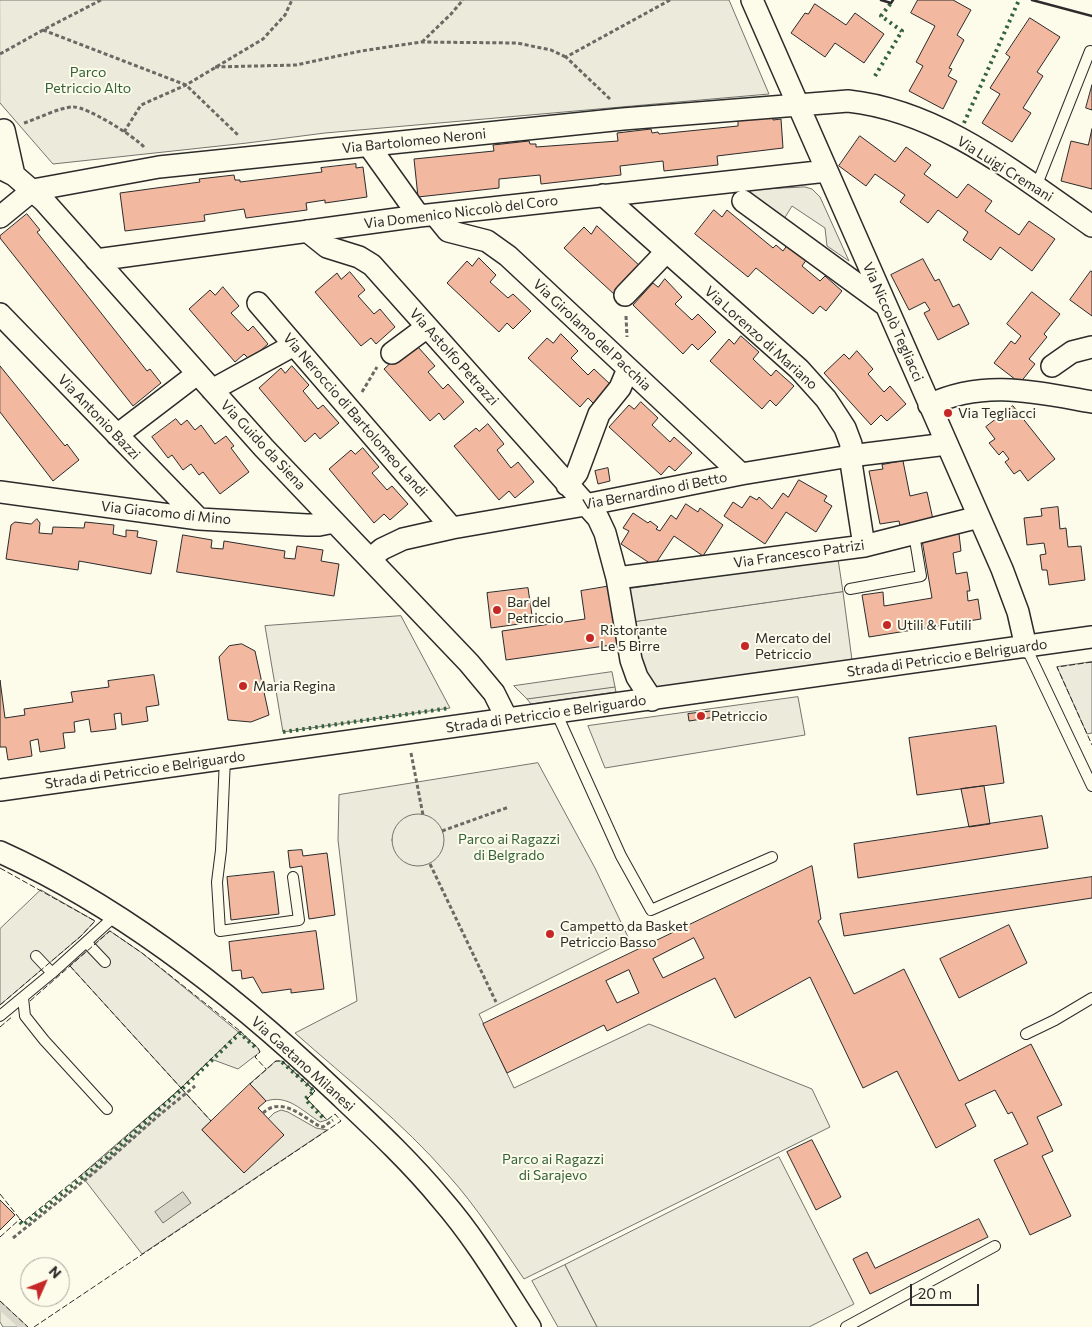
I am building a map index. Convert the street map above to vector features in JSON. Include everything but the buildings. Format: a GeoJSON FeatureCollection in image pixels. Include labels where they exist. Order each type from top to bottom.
{"type":"FeatureCollection","features":[{"type":"Feature","properties":{"kind":"street","name":"Via Niccolò Tegliacci"},"geometry":{"type":"LineString","coordinates":[[752,0],[1009,586],[1018,612],[1026,647]]}},
{"type":"Feature","properties":{"kind":"street","name":"Via Luigi Cremani"},"geometry":{"type":"LineString","coordinates":[[796,104],[848,101],[873,105],[901,113],[966,142],[1004,165],[1092,226]]}},
{"type":"Feature","properties":{"kind":"street","name":"Via Bartolomeo Neroni"},"geometry":{"type":"LineString","coordinates":[[33,190],[159,167],[623,119],[796,104]]}},
{"type":"Feature","properties":{"kind":"street"},"geometry":{"type":"LineString","coordinates":[[4,130],[7,171]]}},
{"type":"Feature","properties":{"kind":"street","name":"Via Girolamo del Pacchia"},"geometry":{"type":"LineString","coordinates":[[369,146],[427,215],[448,230],[482,239],[499,249],[741,474]]}},
{"type":"Feature","properties":{"kind":"street","name":"Via Guido da Siena"},"geometry":{"type":"LineString","coordinates":[[7,171],[33,190],[212,390],[334,522],[440,631],[484,680],[498,700],[506,719]]}},
{"type":"Feature","properties":{"kind":"street","name":"Via Domenico Niccolò del Coro"},"geometry":{"type":"LineString","coordinates":[[96,260],[427,215],[827,172]]}},
{"type":"Feature","properties":{"kind":"street"},"geometry":{"type":"LineString","coordinates":[[0,217],[33,190]]}},
{"type":"Feature","properties":{"kind":"street","name":"Via Lorenzo di Mariano"},"geometry":{"type":"LineString","coordinates":[[603,195],[779,350],[817,388],[834,409],[845,428],[851,444],[850,456],[864,546]]}},
{"type":"Feature","properties":{"kind":"street"},"geometry":{"type":"LineString","coordinates":[[742,201],[885,305]]}},
{"type":"Feature","properties":{"kind":"street","name":"Via Astolfo Petrazzi"},"geometry":{"type":"LineString","coordinates":[[307,231],[327,247],[359,257],[372,265],[598,518],[603,527],[617,578],[631,660],[637,677],[652,700]]}},
{"type":"Feature","properties":{"kind":"street"},"geometry":{"type":"LineString","coordinates":[[625,295],[666,252]]}},
{"type":"Feature","properties":{"kind":"street","name":"Via Neroccio di Bartolomeo Landi"},"geometry":{"type":"LineString","coordinates":[[258,303],[452,528]]}},
{"type":"Feature","properties":{"kind":"street","name":"Via Antonio Bazzi"},"geometry":{"type":"LineString","coordinates":[[1,317],[199,519]]}},
{"type":"Feature","properties":{"kind":"street"},"geometry":{"type":"LineString","coordinates":[[392,353],[427,327]]}},
{"type":"Feature","properties":{"kind":"street"},"geometry":{"type":"LineString","coordinates":[[212,390],[294,344]]}},
{"type":"Feature","properties":{"kind":"street"},"geometry":{"type":"LineString","coordinates":[[1052,366],[1072,352],[1092,347]]}},
{"type":"Feature","properties":{"kind":"street"},"geometry":{"type":"LineString","coordinates":[[567,484],[577,473],[599,414],[620,388],[628,369]]}},
{"type":"Feature","properties":{"kind":"street"},"geometry":{"type":"LineString","coordinates":[[116,435],[198,374]]}},
{"type":"Feature","properties":{"kind":"street"},"geometry":{"type":"LineString","coordinates":[[929,404],[956,394],[977,390],[1034,392],[1092,402]]}},
{"type":"Feature","properties":{"kind":"street","name":"Via Bernardino di Betto"},"geometry":{"type":"LineString","coordinates":[[370,559],[403,539],[452,528],[585,505],[741,474],[850,456],[947,444]]}},
{"type":"Feature","properties":{"kind":"street","name":"Via Giacomo di Mino"},"geometry":{"type":"LineString","coordinates":[[0,492],[199,519],[307,525],[334,522]]}},
{"type":"Feature","properties":{"kind":"street","name":"Via Francesco Patrizi"},"geometry":{"type":"LineString","coordinates":[[617,578],[864,546],[979,518]]}},
{"type":"Feature","properties":{"kind":"street","name":"Strada di Petriccio e Belriguardo"},"geometry":{"type":"LineString","coordinates":[[0,790],[1092,637]]}},
{"type":"Feature","properties":{"kind":"street","name":"Via Gaetano Milanesi"},"geometry":{"type":"LineString","coordinates":[[0,841],[20,861]]}},
{"type":"Feature","properties":{"kind":"street","name":"Via Gaetano Milanesi"},"geometry":{"type":"LineString","coordinates":[[0,852],[20,861],[116,915],[144,934],[286,1045],[399,1153],[442,1199],[477,1246],[530,1327]]}},
{"type":"Feature","properties":{"kind":"lane"},"geometry":{"type":"LineString","coordinates":[[1036,187],[1090,51]]}},
{"type":"Feature","properties":{"kind":"lane"},"geometry":{"type":"LineString","coordinates":[[850,589],[921,576],[914,534]]}},
{"type":"Feature","properties":{"kind":"lane"},"geometry":{"type":"LineString","coordinates":[[1026,647],[1092,786]]}},
{"type":"Feature","properties":{"kind":"lane"},"geometry":{"type":"LineString","coordinates":[[556,712],[621,856],[651,910],[772,857]]}},
{"type":"Feature","properties":{"kind":"lane"},"geometry":{"type":"LineString","coordinates":[[225,758],[221,850],[217,882],[220,931],[299,920],[294,877]]}},
{"type":"Feature","properties":{"kind":"lane"},"geometry":{"type":"LineString","coordinates":[[0,1016],[52,973],[116,915]]}},
{"type":"Feature","properties":{"kind":"lane"},"geometry":{"type":"LineString","coordinates":[[86,942],[105,962]]}},
{"type":"Feature","properties":{"kind":"lane"},"geometry":{"type":"LineString","coordinates":[[36,956],[52,973]]}},
{"type":"Feature","properties":{"kind":"lane"},"geometry":{"type":"LineString","coordinates":[[23,998],[26,1016],[44,1040],[107,1109]]}},
{"type":"Feature","properties":{"kind":"lane"},"geometry":{"type":"LineString","coordinates":[[1026,1034],[1055,1020],[1092,998]]}},
{"type":"Feature","properties":{"kind":"lane"},"geometry":{"type":"LineString","coordinates":[[846,1327],[995,1246]]}},
{"type":"Feature","properties":{"kind":"path"},"geometry":{"type":"LineString","coordinates":[[0,54],[101,0]]}},
{"type":"Feature","properties":{"kind":"path"},"geometry":{"type":"LineString","coordinates":[[124,132],[140,105],[186,85],[263,39],[285,15],[292,0]]}},
{"type":"Feature","properties":{"kind":"path"},"geometry":{"type":"LineString","coordinates":[[421,42],[463,0]]}},
{"type":"Feature","properties":{"kind":"path"},"geometry":{"type":"LineString","coordinates":[[566,57],[670,0]]}},
{"type":"Feature","properties":{"kind":"path"},"geometry":{"type":"LineString","coordinates":[[43,30],[186,85],[262,157]]}},
{"type":"Feature","properties":{"kind":"path"},"geometry":{"type":"LineString","coordinates":[[215,67],[296,65],[360,51],[421,42],[517,42],[551,50],[566,57],[614,103],[623,119]]}},
{"type":"Feature","properties":{"kind":"path"},"geometry":{"type":"LineString","coordinates":[[4,130],[75,106],[139,142],[151,154],[159,167]]}},
{"type":"Feature","properties":{"kind":"path"},"geometry":{"type":"LineString","coordinates":[[625,295],[628,369]]}},
{"type":"Feature","properties":{"kind":"path"},"geometry":{"type":"LineString","coordinates":[[356,416],[364,388],[378,366],[392,353]]}},
{"type":"Feature","properties":{"kind":"path"},"geometry":{"type":"LineString","coordinates":[[410,750],[423,815]]}},
{"type":"Feature","properties":{"kind":"path"},"geometry":{"type":"LineString","coordinates":[[442,831],[509,807]]}},
{"type":"Feature","properties":{"kind":"path"},"geometry":{"type":"LineString","coordinates":[[430,864],[496,1002]]}},
{"type":"Feature","properties":{"kind":"path"},"geometry":{"type":"LineString","coordinates":[[13,1238],[96,1171],[195,1086]]}},
{"type":"Feature","properties":{"kind":"path"},"geometry":{"type":"LineString","coordinates":[[263,1113],[268,1108],[275,1106],[288,1107],[319,1126],[323,1126],[351,1106]]}},
{"type":"Feature","properties":{"kind":"green space","name":"Parco Petriccio Alto"},"geometry":{"type":"Polygon","coordinates":[[[0,0],[729,0],[769,94],[325,133],[53,164],[0,103],[0,0]]]}},
{"type":"Feature","properties":{"kind":"green space"},"geometry":{"type":"Polygon","coordinates":[[[805,187],[812,189],[820,197],[849,261],[827,246],[825,228],[792,206],[784,219],[749,195],[751,190],[805,187]]]}},
{"type":"Feature","properties":{"kind":"green space"},"geometry":{"type":"Polygon","coordinates":[[[838,559],[843,592],[635,622],[629,589],[838,559]]]}},
{"type":"Feature","properties":{"kind":"green space"},"geometry":{"type":"Polygon","coordinates":[[[401,616],[450,708],[283,732],[265,626],[401,616]]]}},
{"type":"Feature","properties":{"kind":"green space"},"geometry":{"type":"Polygon","coordinates":[[[615,687],[616,692],[531,704],[527,699],[615,687]]]}},
{"type":"Feature","properties":{"kind":"green space"},"geometry":{"type":"Polygon","coordinates":[[[538,763],[595,868],[629,939],[479,1014],[514,1088],[649,1024],[812,1089],[830,1127],[524,1279],[469,1200],[431,1156],[374,1102],[295,1033],[357,1001],[338,840],[339,795],[538,763]]]}},
{"type":"Feature","properties":{"kind":"green space"},"geometry":{"type":"Polygon","coordinates":[[[41,890],[95,921],[81,936],[0,1005],[0,929],[41,890]]]}},
{"type":"Feature","properties":{"kind":"green space"},"geometry":{"type":"Polygon","coordinates":[[[110,931],[142,953],[258,1048],[260,1052],[238,1069],[211,1059],[181,1088],[70,966],[110,931]]]}},
{"type":"Feature","properties":{"kind":"green space"},"geometry":{"type":"Polygon","coordinates":[[[276,1061],[282,1061],[315,1091],[307,1099],[327,1120],[320,1122],[288,1102],[274,1099],[266,1101],[250,1084],[276,1061]]]}},
{"type":"Feature","properties":{"kind":"green space"},"geometry":{"type":"Polygon","coordinates":[[[181,1088],[211,1121],[202,1130],[244,1173],[268,1119],[274,1113],[281,1110],[288,1112],[316,1128],[327,1130],[142,1254],[81,1175],[181,1088]]]}},
{"type":"Feature","properties":{"kind":"green space"},"geometry":{"type":"Polygon","coordinates":[[[779,1157],[854,1304],[809,1327],[597,1327],[565,1265],[779,1157]]]}},
{"type":"Feature","properties":{"kind":"green space"},"geometry":{"type":"Polygon","coordinates":[[[0,1301],[28,1327],[3,1327],[0,1322],[0,1301]]]}},
{"type":"Feature","properties":{"kind":"shaded area"},"geometry":{"type":"Polygon","coordinates":[[[843,592],[852,660],[645,690],[635,622],[843,592]]]}},
{"type":"Feature","properties":{"kind":"shaded area"},"geometry":{"type":"Polygon","coordinates":[[[1092,662],[1092,733],[1087,734],[1057,667],[1092,662]]]}},
{"type":"Feature","properties":{"kind":"shaded area"},"geometry":{"type":"Polygon","coordinates":[[[612,672],[615,687],[527,699],[514,686],[612,672]]]}},
{"type":"Feature","properties":{"kind":"shaded area"},"geometry":{"type":"Polygon","coordinates":[[[798,697],[805,735],[605,768],[588,726],[798,697]]]}},
{"type":"Feature","properties":{"kind":"shaded area"},"geometry":{"type":"Polygon","coordinates":[[[418,814],[432,818],[440,826],[444,840],[440,854],[432,862],[418,866],[404,862],[396,854],[392,840],[396,826],[404,818],[418,814]]]}},
{"type":"Feature","properties":{"kind":"shaded area"},"geometry":{"type":"Polygon","coordinates":[[[183,1192],[191,1203],[163,1223],[155,1212],[183,1192]]]}},
{"type":"Feature","properties":{"kind":"shaded area"},"geometry":{"type":"Polygon","coordinates":[[[565,1265],[597,1327],[558,1327],[532,1281],[565,1265]]]}},
{"type":"Feature","properties":{"kind":"waterway"},"geometry":{"type":"LineString","coordinates":[[0,1306],[23,1327]]}},
{"type":"Feature","properties":{"kind":"hedge"},"geometry":{"type":"LineString","coordinates":[[964,123],[1019,0]]}},
{"type":"Feature","properties":{"kind":"hedge"},"geometry":{"type":"LineString","coordinates":[[875,76],[902,31],[881,16],[891,3]]}},
{"type":"Feature","properties":{"kind":"hedge"},"geometry":{"type":"LineString","coordinates":[[283,732],[450,708]]}},
{"type":"Feature","properties":{"kind":"hedge"},"geometry":{"type":"LineString","coordinates":[[20,1222],[23,1225],[103,1161],[240,1033],[257,1049]]}},
{"type":"Feature","properties":{"kind":"hedge"},"geometry":{"type":"LineString","coordinates":[[282,1062],[314,1091],[305,1099],[325,1120]]}},
{"type":"Feature","properties":{"kind":"fence"},"geometry":{"type":"LineString","coordinates":[[1092,662],[1057,667],[1092,745]]}},
{"type":"Feature","properties":{"kind":"fence"},"geometry":{"type":"LineString","coordinates":[[0,868],[95,921],[81,936],[0,1005]]}},
{"type":"Feature","properties":{"kind":"fence"},"geometry":{"type":"LineString","coordinates":[[30,1001],[110,931],[142,953],[240,1031]]}},
{"type":"Feature","properties":{"kind":"fence"},"geometry":{"type":"LineString","coordinates":[[70,966],[181,1088],[240,1031],[258,1048],[260,1052],[255,1057],[266,1069]]}},
{"type":"Feature","properties":{"kind":"fence"},"geometry":{"type":"LineString","coordinates":[[0,1027],[13,1016]]}},
{"type":"Feature","properties":{"kind":"fence"},"geometry":{"type":"LineString","coordinates":[[34,1327],[341,1121],[335,1114],[327,1120],[307,1099],[315,1091],[282,1061],[276,1061],[250,1084]]}},
{"type":"Feature","properties":{"kind":"fence"},"geometry":{"type":"LineString","coordinates":[[0,1237],[20,1219],[23,1222],[101,1159],[181,1088],[211,1121]]}},
{"type":"Feature","properties":{"kind":"fence"},"geometry":{"type":"LineString","coordinates":[[0,1194],[20,1219]]}},
{"type":"Feature","properties":{"kind":"fence"},"geometry":{"type":"LineString","coordinates":[[0,1301],[28,1327]]}},
{"type":"Feature","properties":{"kind":"wall"},"geometry":{"type":"LineString","coordinates":[[881,0],[891,3],[893,0]]}},
{"type":"Feature","properties":{"kind":"wall"},"geometry":{"type":"LineString","coordinates":[[1032,0],[1092,16]]}},
{"type":"Feature","properties":{"kind":"place","name":"Via Tegliacci"},"geometry":{"type":"Point","coordinates":[948,413]}},
{"type":"Feature","properties":{"kind":"place","name":"Bar del Petriccio"},"geometry":{"type":"Point","coordinates":[497,610]}},
{"type":"Feature","properties":{"kind":"place","name":"Utili & Futili"},"geometry":{"type":"Point","coordinates":[887,625]}},
{"type":"Feature","properties":{"kind":"place","name":"Ristorante Le 5 Birre"},"geometry":{"type":"Point","coordinates":[590,638]}},
{"type":"Feature","properties":{"kind":"place","name":"Mercato del Petriccio"},"geometry":{"type":"Point","coordinates":[745,646]}},
{"type":"Feature","properties":{"kind":"place","name":"Maria Regina"},"geometry":{"type":"Point","coordinates":[243,686]}},
{"type":"Feature","properties":{"kind":"place","name":"Petriccio"},"geometry":{"type":"Point","coordinates":[701,716]}},
{"type":"Feature","properties":{"kind":"place","name":"Campetto da Basket Petriccio Basso"},"geometry":{"type":"Point","coordinates":[550,934]}},
{"type":"Feature","properties":{"kind":"park label","name":"Parco ai Ragazzi di Belgrado"},"geometry":{"type":"Point","coordinates":[509,848]}},
{"type":"Feature","properties":{"kind":"park label","name":"Parco ai Ragazzi di Sarajevo"},"geometry":{"type":"Point","coordinates":[553,1168]}}]}
